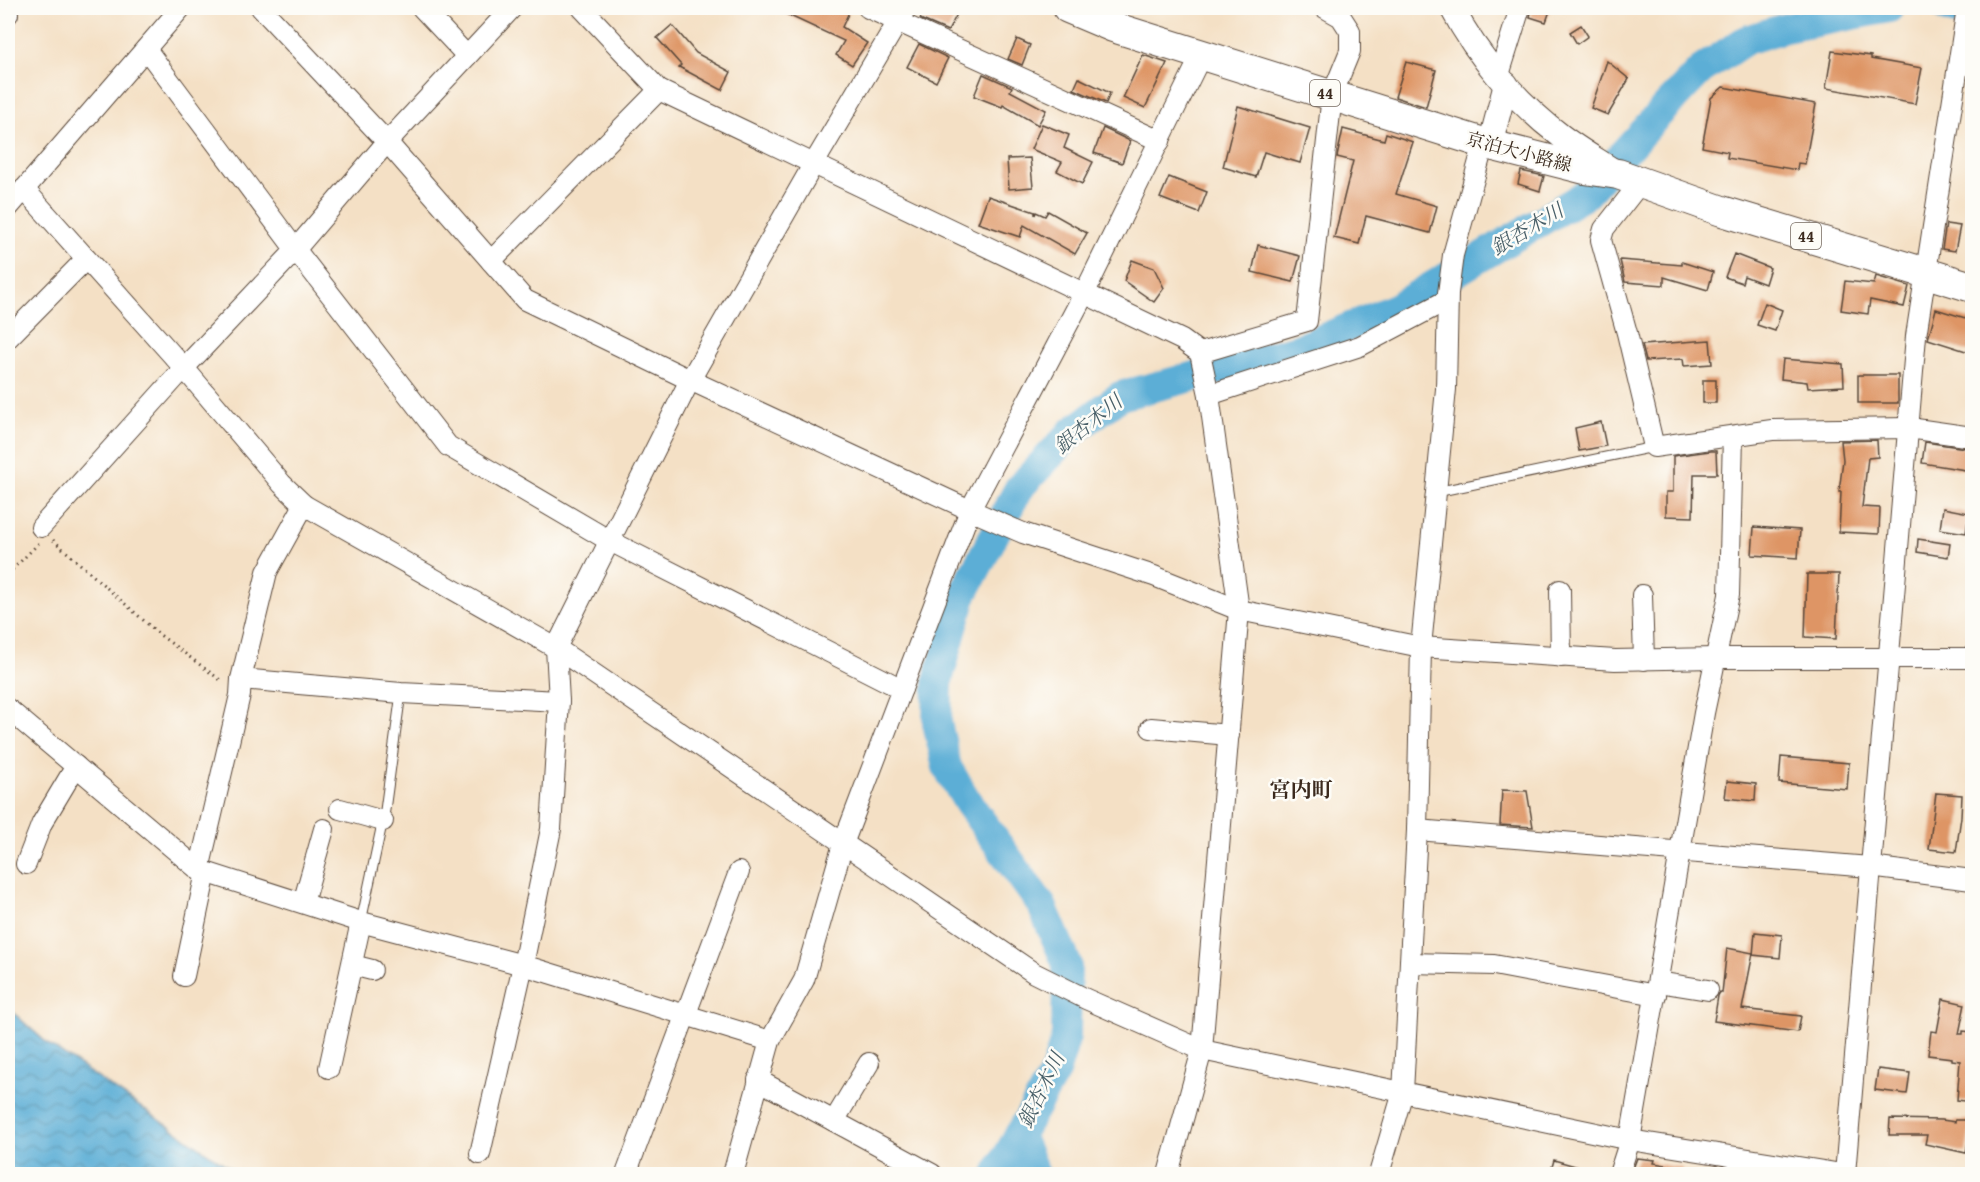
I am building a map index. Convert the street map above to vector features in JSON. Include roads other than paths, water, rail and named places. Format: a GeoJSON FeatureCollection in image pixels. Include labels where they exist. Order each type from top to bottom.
{"type":"FeatureCollection","features":[{"type":"Feature","properties":{"kind":"main road","name":"京泊大小路線"},"geometry":{"type":"LineString","coordinates":[[1068,8],[1115,17],[1202,54],[1487,144],[1613,173],[1722,211],[1972,287]]}},
{"type":"Feature","properties":{"kind":"street"},"geometry":{"type":"LineString","coordinates":[[8,208],[182,8]]}},
{"type":"Feature","properties":{"kind":"street"},"geometry":{"type":"LineString","coordinates":[[261,8],[387,142],[525,300],[690,380],[1023,533],[1154,576],[1239,610],[1421,647],[1615,660],[1972,658]]}},
{"type":"Feature","properties":{"kind":"street"},"geometry":{"type":"LineString","coordinates":[[422,8],[467,56]]}},
{"type":"Feature","properties":{"kind":"street"},"geometry":{"type":"LineString","coordinates":[[44,531],[184,368],[295,249],[387,142],[512,8]]}},
{"type":"Feature","properties":{"kind":"street"},"geometry":{"type":"LineString","coordinates":[[582,8],[659,90],[1182,340],[1200,353],[1209,395],[1239,610],[1202,1050],[1168,1174]]}},
{"type":"Feature","properties":{"kind":"street"},"geometry":{"type":"LineString","coordinates":[[868,8],[902,14],[1160,141]]}},
{"type":"Feature","properties":{"kind":"street"},"geometry":{"type":"LineString","coordinates":[[1200,353],[1307,321],[1332,95],[1350,51],[1350,31],[1341,17],[1325,8]]}},
{"type":"Feature","properties":{"kind":"street"},"geometry":{"type":"LineString","coordinates":[[1452,8],[1473,43],[1502,80],[1533,113],[1613,173],[1601,240],[1627,333],[1654,447],[1772,430],[1909,428],[1972,437]]}},
{"type":"Feature","properties":{"kind":"street"},"geometry":{"type":"LineString","coordinates":[[1379,1174],[1403,1092],[1417,830],[1421,647],[1446,389],[1448,296],[1453,255],[1487,144],[1520,8]]}},
{"type":"Feature","properties":{"kind":"street"},"geometry":{"type":"LineString","coordinates":[[24,189],[184,368],[282,484],[304,505],[556,648],[1034,973],[1086,999],[1202,1050],[1630,1140],[1844,1174],[1916,336],[1967,8]]}},
{"type":"Feature","properties":{"kind":"street"},"geometry":{"type":"LineString","coordinates":[[480,1154],[551,829],[559,701],[556,648],[690,380],[902,14]]}},
{"type":"Feature","properties":{"kind":"street"},"geometry":{"type":"LineString","coordinates":[[146,49],[295,249],[448,446],[610,541],[902,689]]}},
{"type":"Feature","properties":{"kind":"street"},"geometry":{"type":"LineString","coordinates":[[733,1174],[770,1041],[804,980],[843,844],[970,510],[1084,294],[1202,54]]}},
{"type":"Feature","properties":{"kind":"street"},"geometry":{"type":"LineString","coordinates":[[491,261],[659,90]]}},
{"type":"Feature","properties":{"kind":"street"},"geometry":{"type":"LineString","coordinates":[[8,338],[86,259]]}},
{"type":"Feature","properties":{"kind":"street"},"geometry":{"type":"LineString","coordinates":[[1209,395],[1360,346],[1448,296]]}},
{"type":"Feature","properties":{"kind":"street"},"geometry":{"type":"LineString","coordinates":[[1619,1174],[1630,1140],[1715,658],[1729,595],[1733,436]]}},
{"type":"Feature","properties":{"kind":"street"},"geometry":{"type":"LineString","coordinates":[[184,976],[203,871],[267,572],[304,505]]}},
{"type":"Feature","properties":{"kind":"street"},"geometry":{"type":"LineString","coordinates":[[1560,590],[1561,657]]}},
{"type":"Feature","properties":{"kind":"street"},"geometry":{"type":"LineString","coordinates":[[1642,594],[1644,660]]}},
{"type":"Feature","properties":{"kind":"street"},"geometry":{"type":"LineString","coordinates":[[241,687],[559,701]]}},
{"type":"Feature","properties":{"kind":"street"},"geometry":{"type":"LineString","coordinates":[[8,709],[203,871],[361,922],[523,965],[770,1041]]}},
{"type":"Feature","properties":{"kind":"street"},"geometry":{"type":"LineString","coordinates":[[1151,728],[1229,735]]}},
{"type":"Feature","properties":{"kind":"street"},"geometry":{"type":"LineString","coordinates":[[26,864],[76,766]]}},
{"type":"Feature","properties":{"kind":"street"},"geometry":{"type":"LineString","coordinates":[[340,809],[383,821]]}},
{"type":"Feature","properties":{"kind":"street"},"geometry":{"type":"LineString","coordinates":[[303,903],[324,829]]}},
{"type":"Feature","properties":{"kind":"street"},"geometry":{"type":"LineString","coordinates":[[1417,830],[1870,867],[1972,880]]}},
{"type":"Feature","properties":{"kind":"street"},"geometry":{"type":"LineString","coordinates":[[626,1174],[739,872]]}},
{"type":"Feature","properties":{"kind":"street"},"geometry":{"type":"LineString","coordinates":[[329,1068],[361,922]]}},
{"type":"Feature","properties":{"kind":"street"},"geometry":{"type":"LineString","coordinates":[[1410,963],[1494,965],[1657,989],[1708,990]]}},
{"type":"Feature","properties":{"kind":"street"},"geometry":{"type":"LineString","coordinates":[[352,965],[372,970]]}},
{"type":"Feature","properties":{"kind":"street"},"geometry":{"type":"LineString","coordinates":[[834,1121],[869,1063]]}},
{"type":"Feature","properties":{"kind":"street"},"geometry":{"type":"LineString","coordinates":[[759,1080],[932,1174]]}},
{"type":"Feature","properties":{"kind":"lane"},"geometry":{"type":"LineString","coordinates":[[1436,492],[1654,447]]}},
{"type":"Feature","properties":{"kind":"lane"},"geometry":{"type":"LineString","coordinates":[[361,922],[383,821],[401,693]]}},
{"type":"Feature","properties":{"kind":"water"},"geometry":{"type":"Polygon","coordinates":[[[8,1008],[48,1044],[239,1174],[8,1174],[8,1008]]]}},
{"type":"Feature","properties":{"kind":"waterway","name":"銀杏木川"},"geometry":{"type":"LineString","coordinates":[[997,1174],[1055,1072],[1066,1036],[1067,964],[1042,906],[967,801],[947,767],[937,723],[938,680],[962,596],[1019,488],[1072,432],[1120,396],[1298,349],[1397,307],[1585,195],[1701,70],[1746,40],[1785,28],[1889,8]]}},
{"type":"Feature","properties":{"kind":"waterway","name":"銀杏木川"},"geometry":{"type":"LineString","coordinates":[[1947,8],[1972,16]]}},
{"type":"Feature","properties":{"kind":"waterway"},"geometry":{"type":"LineString","coordinates":[[1019,1135],[1035,1174]]}},
{"type":"Feature","properties":{"kind":"district","name":"宮内町"},"geometry":{"type":"Point","coordinates":[1301,790]}}]}
